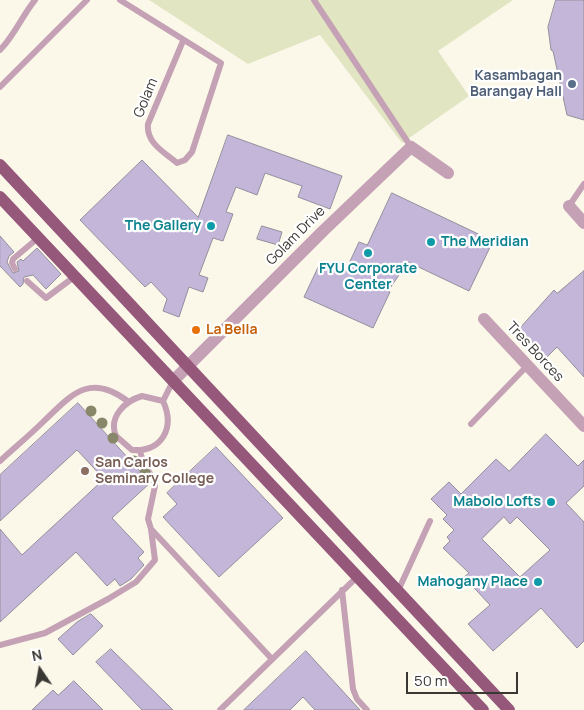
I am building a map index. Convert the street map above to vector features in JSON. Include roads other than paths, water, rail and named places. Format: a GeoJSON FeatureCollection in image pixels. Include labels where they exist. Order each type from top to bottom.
{"type":"FeatureCollection","features":[{"type":"Feature","properties":{"kind":"main road"},"geometry":{"type":"LineString","coordinates":[[0,165],[27,186],[188,366],[509,710]]}},
{"type":"Feature","properties":{"kind":"main road"},"geometry":{"type":"LineString","coordinates":[[0,197],[483,710]]}},
{"type":"Feature","properties":{"kind":"street"},"geometry":{"type":"LineString","coordinates":[[411,147],[448,173]]}},
{"type":"Feature","properties":{"kind":"street","name":"Golam Drive"},"geometry":{"type":"LineString","coordinates":[[173,381],[322,232],[411,147]]}},
{"type":"Feature","properties":{"kind":"street"},"geometry":{"type":"LineString","coordinates":[[569,206],[584,223]]}},
{"type":"Feature","properties":{"kind":"street","name":"Tres Borces"},"geometry":{"type":"LineString","coordinates":[[484,319],[584,426]]}},
{"type":"Feature","properties":{"kind":"lane"},"geometry":{"type":"LineString","coordinates":[[0,50],[9,42],[21,17],[35,0]]}},
{"type":"Feature","properties":{"kind":"lane"},"geometry":{"type":"LineString","coordinates":[[0,87],[87,0]]}},
{"type":"Feature","properties":{"kind":"lane"},"geometry":{"type":"LineString","coordinates":[[120,0],[183,40]]}},
{"type":"Feature","properties":{"kind":"lane"},"geometry":{"type":"LineString","coordinates":[[314,0],[411,147]]}},
{"type":"Feature","properties":{"kind":"lane","name":"Golam"},"geometry":{"type":"LineString","coordinates":[[183,40],[221,63],[192,152],[185,160],[177,163],[150,140],[147,132],[148,124],[183,40]]}},
{"type":"Feature","properties":{"kind":"lane"},"geometry":{"type":"LineString","coordinates":[[569,206],[584,184]]}},
{"type":"Feature","properties":{"kind":"lane"},"geometry":{"type":"LineString","coordinates":[[15,269],[12,264],[13,258],[38,238]]}},
{"type":"Feature","properties":{"kind":"lane"},"geometry":{"type":"LineString","coordinates":[[27,281],[46,298],[74,277]]}},
{"type":"Feature","properties":{"kind":"lane"},"geometry":{"type":"LineString","coordinates":[[471,424],[527,366]]}},
{"type":"Feature","properties":{"kind":"lane"},"geometry":{"type":"LineString","coordinates":[[163,401],[142,396],[129,402],[116,414],[113,429],[116,436],[132,450],[140,450],[147,448],[166,432],[169,418],[163,401],[173,381]]}},
{"type":"Feature","properties":{"kind":"lane"},"geometry":{"type":"LineString","coordinates":[[0,461],[74,392],[91,388],[114,391],[129,402]]}},
{"type":"Feature","properties":{"kind":"lane"},"geometry":{"type":"LineString","coordinates":[[140,450],[144,465],[154,479],[155,486],[148,519],[152,528],[271,658]]}},
{"type":"Feature","properties":{"kind":"lane"},"geometry":{"type":"LineString","coordinates":[[398,592],[430,521]]}},
{"type":"Feature","properties":{"kind":"lane"},"geometry":{"type":"LineString","coordinates":[[0,645],[44,633],[136,582],[155,560],[152,528]]}},
{"type":"Feature","properties":{"kind":"lane"},"geometry":{"type":"LineString","coordinates":[[220,710],[271,658],[358,576]]}},
{"type":"Feature","properties":{"kind":"lane"},"geometry":{"type":"LineString","coordinates":[[342,590],[354,689],[357,700],[367,710]]}},
{"type":"Feature","properties":{"kind":"place","name":"Kasambagan Barangay Hall"},"geometry":{"type":"Point","coordinates":[572,84]}},
{"type":"Feature","properties":{"kind":"place","name":"The Gallery"},"geometry":{"type":"Point","coordinates":[211,226]}},
{"type":"Feature","properties":{"kind":"place","name":"The Meridian"},"geometry":{"type":"Point","coordinates":[431,242]}},
{"type":"Feature","properties":{"kind":"place","name":"FYU Corporate Center"},"geometry":{"type":"Point","coordinates":[368,253]}},
{"type":"Feature","properties":{"kind":"place","name":"La Bella"},"geometry":{"type":"Point","coordinates":[196,330]}},
{"type":"Feature","properties":{"kind":"place","name":"San Carlos Seminary College"},"geometry":{"type":"Point","coordinates":[85,471]}},
{"type":"Feature","properties":{"kind":"place","name":"Mabolo Lofts"},"geometry":{"type":"Point","coordinates":[551,502]}},
{"type":"Feature","properties":{"kind":"place","name":"Mahogany Place"},"geometry":{"type":"Point","coordinates":[538,582]}}]}
